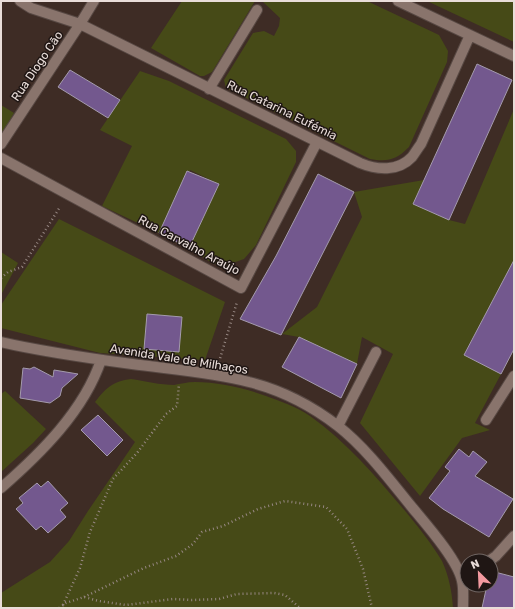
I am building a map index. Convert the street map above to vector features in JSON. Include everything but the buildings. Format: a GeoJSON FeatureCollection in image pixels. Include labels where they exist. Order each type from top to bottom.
{"type":"FeatureCollection","features":[{"type":"Feature","properties":{"kind":"street","name":"Rua Catarina Eufémia"},"geometry":{"type":"LineString","coordinates":[[20,1],[32,8],[80,24],[317,142],[371,167],[389,169],[401,165],[411,158],[420,144],[470,35]]}},
{"type":"Feature","properties":{"kind":"street","name":"Rua Diogo Cão"},"geometry":{"type":"LineString","coordinates":[[1,144],[94,1]]}},
{"type":"Feature","properties":{"kind":"street"},"geometry":{"type":"LineString","coordinates":[[398,1],[514,56]]}},
{"type":"Feature","properties":{"kind":"street"},"geometry":{"type":"LineString","coordinates":[[209,88],[257,10]]}},
{"type":"Feature","properties":{"kind":"street","name":"Rua Carvalho Araújo"},"geometry":{"type":"LineString","coordinates":[[1,158],[241,288],[317,142]]}},
{"type":"Feature","properties":{"kind":"street","name":"Avenida Vale de Milhaços"},"geometry":{"type":"LineString","coordinates":[[1,342],[54,353],[181,370],[249,382],[283,393],[301,402],[338,426],[354,441],[384,474],[433,533],[459,570]]}},
{"type":"Feature","properties":{"kind":"street"},"geometry":{"type":"LineString","coordinates":[[338,426],[376,352]]}},
{"type":"Feature","properties":{"kind":"street"},"geometry":{"type":"LineString","coordinates":[[1,488],[53,438],[96,376],[101,360]]}},
{"type":"Feature","properties":{"kind":"street"},"geometry":{"type":"LineString","coordinates":[[486,420],[514,376]]}},
{"type":"Feature","properties":{"kind":"street"},"geometry":{"type":"LineString","coordinates":[[499,553],[514,536]]}},
{"type":"Feature","properties":{"kind":"street"},"geometry":{"type":"LineString","coordinates":[[463,608],[464,593]]}},
{"type":"Feature","properties":{"kind":"path"},"geometry":{"type":"LineString","coordinates":[[1,274],[22,267],[68,195]]}},
{"type":"Feature","properties":{"kind":"path"},"geometry":{"type":"LineString","coordinates":[[1,278],[8,272]]}},
{"type":"Feature","properties":{"kind":"path"},"geometry":{"type":"LineString","coordinates":[[215,376],[241,288]]}},
{"type":"Feature","properties":{"kind":"path"},"geometry":{"type":"LineString","coordinates":[[63,605],[80,568],[90,532],[113,479],[137,453],[166,414],[177,406],[181,370]]}},
{"type":"Feature","properties":{"kind":"path"},"geometry":{"type":"LineString","coordinates":[[60,608],[66,603],[84,597],[144,568],[176,556],[193,544],[202,532],[223,526],[258,509],[285,501],[326,507],[347,529],[362,569],[372,608]]}},
{"type":"Feature","properties":{"kind":"path"},"geometry":{"type":"LineString","coordinates":[[84,597],[126,605],[173,599],[219,599],[237,594],[274,593],[285,595],[300,608]]}},
{"type":"Feature","properties":{"kind":"green space"},"geometry":{"type":"Polygon","coordinates":[[[182,1],[255,1],[212,72],[204,76],[200,76],[151,48],[182,1]]]}},
{"type":"Feature","properties":{"kind":"green space"},"geometry":{"type":"Polygon","coordinates":[[[262,1],[367,1],[439,35],[448,51],[447,62],[409,147],[400,155],[391,159],[370,159],[226,88],[224,80],[253,33],[264,31],[274,36],[279,26],[280,18],[262,1]]]}},
{"type":"Feature","properties":{"kind":"green space"},"geometry":{"type":"Polygon","coordinates":[[[427,1],[514,1],[514,42],[427,1]]]}},
{"type":"Feature","properties":{"kind":"green space"},"geometry":{"type":"Polygon","coordinates":[[[140,71],[169,81],[286,139],[296,151],[296,162],[256,245],[244,259],[224,266],[212,263],[189,248],[219,184],[190,170],[159,233],[102,206],[132,146],[100,130],[140,71]]]}},
{"type":"Feature","properties":{"kind":"green space"},"geometry":{"type":"Polygon","coordinates":[[[1,105],[14,113],[1,135],[1,105]]]}},
{"type":"Feature","properties":{"kind":"green space"},"geometry":{"type":"Polygon","coordinates":[[[514,109],[514,261],[464,354],[501,374],[475,423],[490,430],[462,438],[420,496],[360,423],[393,354],[362,337],[357,364],[299,337],[282,334],[317,307],[362,217],[354,192],[424,180],[413,204],[449,220],[465,224],[514,109]]]}},
{"type":"Feature","properties":{"kind":"green space"},"geometry":{"type":"Polygon","coordinates":[[[59,219],[225,302],[205,360],[100,353],[1,328],[1,305],[59,219]]]}},
{"type":"Feature","properties":{"kind":"green space"},"geometry":{"type":"Polygon","coordinates":[[[1,252],[18,263],[1,295],[1,252]]]}},
{"type":"Feature","properties":{"kind":"green space"},"geometry":{"type":"Polygon","coordinates":[[[131,379],[169,385],[195,382],[231,386],[249,390],[277,400],[310,416],[337,437],[361,461],[425,536],[442,561],[447,572],[453,608],[1,608],[1,593],[50,562],[69,541],[135,442],[95,402],[110,386],[119,381],[131,379]]]}},
{"type":"Feature","properties":{"kind":"green space"},"geometry":{"type":"Polygon","coordinates":[[[5,391],[46,429],[1,472],[1,394],[5,391]]]}}]}
